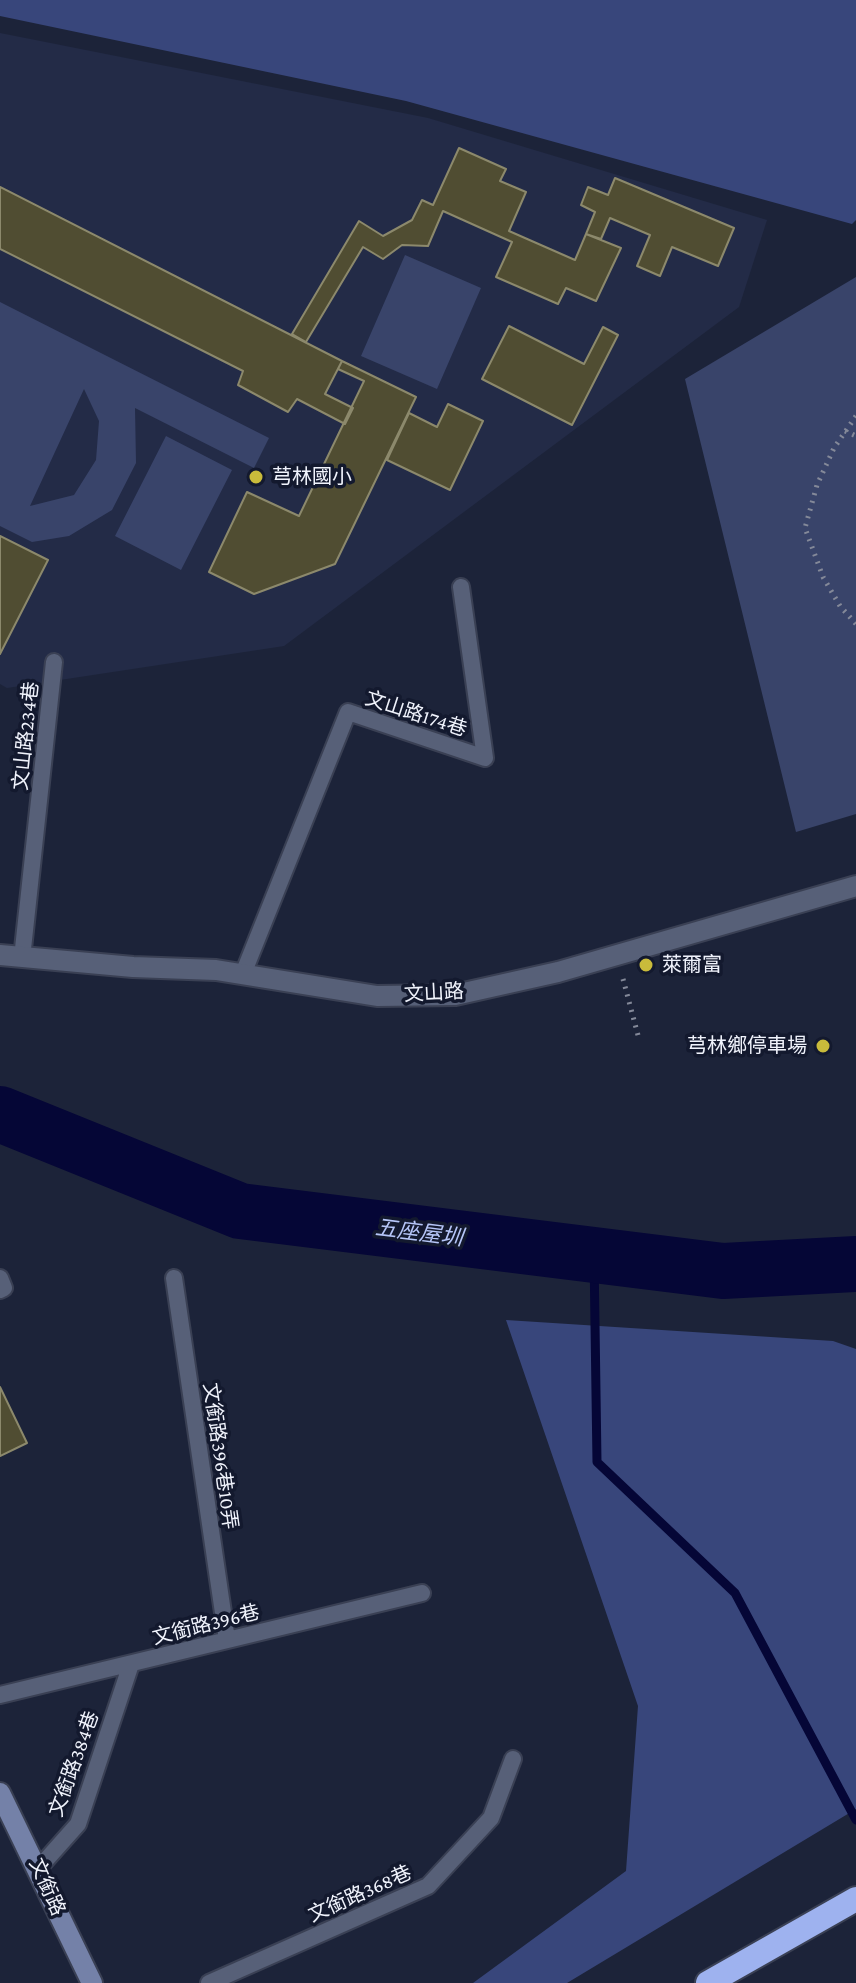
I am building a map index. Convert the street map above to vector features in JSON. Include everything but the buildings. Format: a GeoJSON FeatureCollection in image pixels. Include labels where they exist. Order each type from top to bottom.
{"type":"FeatureCollection","features":[{"type":"Feature","properties":{"kind":"highway"},"geometry":{"type":"LineString","coordinates":[[708,1983],[856,1899]]}},
{"type":"Feature","properties":{"kind":"main road","name":"文銜路"},"geometry":{"type":"LineString","coordinates":[[0,1793],[92,1983]]}},
{"type":"Feature","properties":{"kind":"street","name":"文山路"},"geometry":{"type":"LineString","coordinates":[[0,955],[243,974],[377,996],[455,995],[617,955],[856,886]]}},
{"type":"Feature","properties":{"kind":"lane","name":"文山路174巷"},"geometry":{"type":"LineString","coordinates":[[243,974],[348,712],[485,758],[461,587]]}},
{"type":"Feature","properties":{"kind":"lane","name":"文山路234巷"},"geometry":{"type":"LineString","coordinates":[[22,958],[54,662]]}},
{"type":"Feature","properties":{"kind":"lane"},"geometry":{"type":"LineString","coordinates":[[0,1278],[4,1288],[0,1290]]}},
{"type":"Feature","properties":{"kind":"lane","name":"文銜路396巷10弄"},"geometry":{"type":"LineString","coordinates":[[174,1278],[227,1640]]}},
{"type":"Feature","properties":{"kind":"lane","name":"文銜路396巷"},"geometry":{"type":"LineString","coordinates":[[0,1695],[422,1593]]}},
{"type":"Feature","properties":{"kind":"lane","name":"文銜路384巷"},"geometry":{"type":"LineString","coordinates":[[38,1869],[78,1824],[131,1664]]}},
{"type":"Feature","properties":{"kind":"lane","name":"文銜路368巷"},"geometry":{"type":"LineString","coordinates":[[209,1983],[428,1886],[491,1818],[513,1759]]}},
{"type":"Feature","properties":{"kind":"path"},"geometry":{"type":"LineString","coordinates":[[856,416],[817,485],[805,528],[823,577],[840,606],[856,624]]}},
{"type":"Feature","properties":{"kind":"path"},"geometry":{"type":"LineString","coordinates":[[845,431],[856,436]]}},
{"type":"Feature","properties":{"kind":"path"},"geometry":{"type":"LineString","coordinates":[[617,955],[639,1039]]}},
{"type":"Feature","properties":{"kind":"shaded area"},"geometry":{"type":"Polygon","coordinates":[[[0,0],[856,0],[856,220],[852,224],[406,101],[0,16],[0,0]]]}},
{"type":"Feature","properties":{"kind":"shaded area","name":"芎林國小"},"geometry":{"type":"Polygon","coordinates":[[[0,33],[428,118],[767,220],[739,307],[284,646],[7,688],[0,684],[0,33]]]}},
{"type":"Feature","properties":{"kind":"shaded area"},"geometry":{"type":"Polygon","coordinates":[[[405,255],[481,288],[437,389],[361,356],[405,255]]]}},
{"type":"Feature","properties":{"kind":"shaded area"},"geometry":{"type":"Polygon","coordinates":[[[856,277],[856,814],[796,832],[685,379],[856,277]]]}},
{"type":"Feature","properties":{"kind":"shaded area"},"geometry":{"type":"Polygon","coordinates":[[[0,302],[269,438],[254,468],[135,408],[136,463],[112,510],[69,536],[32,542],[0,526],[0,302]],[[84,389],[30,506],[74,495],[96,460],[99,421],[84,389]]]}},
{"type":"Feature","properties":{"kind":"shaded area"},"geometry":{"type":"Polygon","coordinates":[[[166,436],[232,470],[181,570],[115,536],[166,436]]]}},
{"type":"Feature","properties":{"kind":"shaded area"},"geometry":{"type":"Polygon","coordinates":[[[506,1320],[833,1341],[856,1349],[856,1809],[567,1983],[473,1983],[626,1871],[638,1706],[506,1320]]]}},
{"type":"Feature","properties":{"kind":"waterway","name":"五座屋圳"},"geometry":{"type":"LineString","coordinates":[[0,1114],[240,1211],[723,1271],[856,1264]]}},
{"type":"Feature","properties":{"kind":"waterway"},"geometry":{"type":"LineString","coordinates":[[594,1255],[597,1462],[735,1593],[856,1820]]}},
{"type":"Feature","properties":{"kind":"place","name":"芎林國小"},"geometry":{"type":"Point","coordinates":[256,477]}},
{"type":"Feature","properties":{"kind":"place","name":"萊爾富"},"geometry":{"type":"Point","coordinates":[646,965]}},
{"type":"Feature","properties":{"kind":"place","name":"芎林鄉停車場"},"geometry":{"type":"Point","coordinates":[823,1046]}}]}
